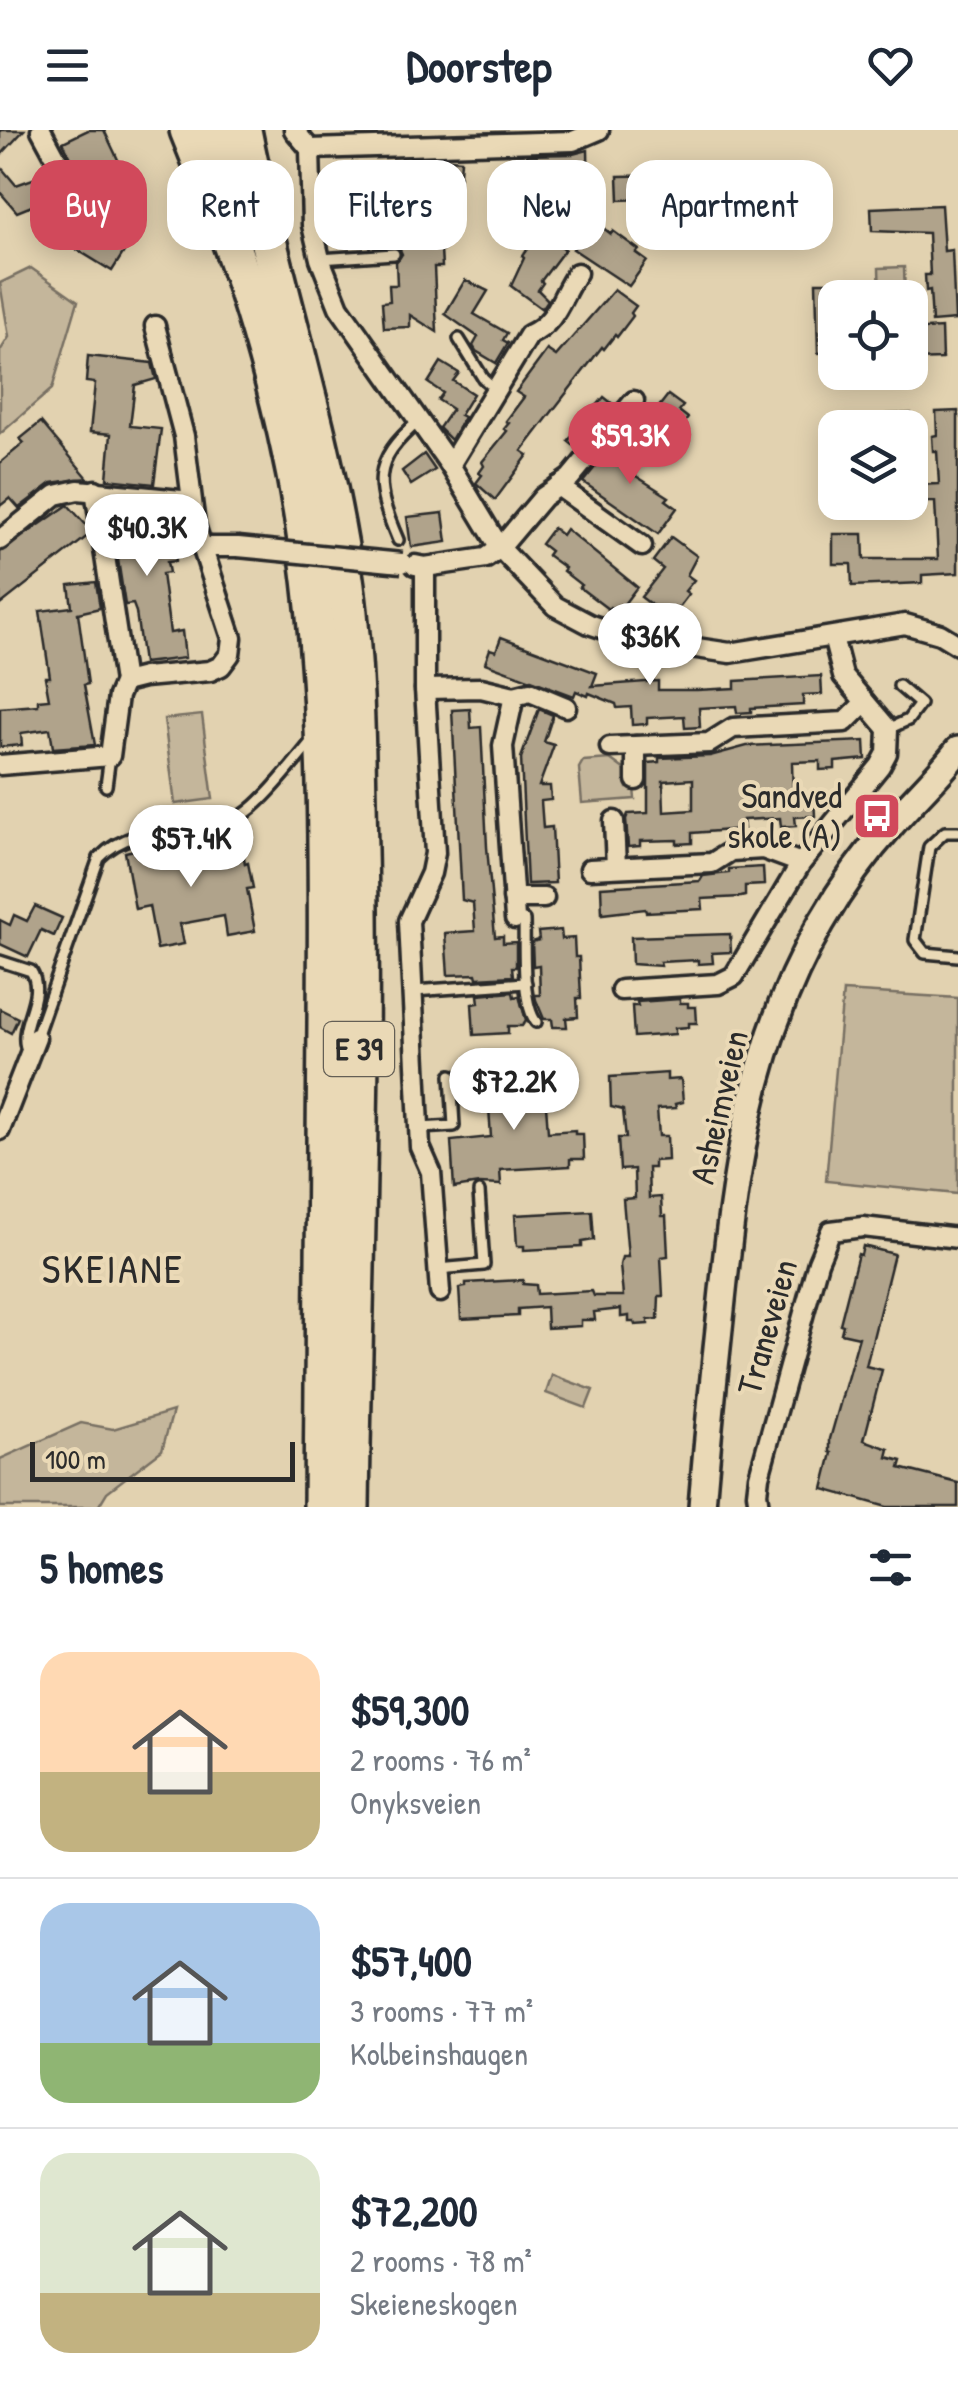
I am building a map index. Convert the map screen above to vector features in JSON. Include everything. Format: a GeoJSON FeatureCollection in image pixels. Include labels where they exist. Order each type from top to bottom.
{"type":"FeatureCollection","features":[{"type":"Feature","properties":{"kind":"highway","name":"E 39"},"geometry":{"type":"LineString","coordinates":[[170,130],[240,308],[253,360],[273,379]]}},
{"type":"Feature","properties":{"kind":"highway","name":"E 39"},"geometry":{"type":"LineString","coordinates":[[188,130],[216,200],[273,379],[304,524],[324,728],[322,1507]]}},
{"type":"Feature","properties":{"kind":"highway","name":"E 39"},"geometry":{"type":"LineString","coordinates":[[216,130],[280,296]]}},
{"type":"Feature","properties":{"kind":"highway","name":"E 39"},"geometry":{"type":"LineString","coordinates":[[243,130],[280,296],[308,392],[335,517],[346,591],[356,729],[360,937],[351,1507]]}},
{"type":"Feature","properties":{"kind":"main road","name":"Asheimveien"},"geometry":{"type":"LineString","coordinates":[[702,1507],[734,1182],[759,1067],[786,994],[821,922],[890,825],[949,769],[958,750]]}},
{"type":"Feature","properties":{"kind":"street"},"geometry":{"type":"LineString","coordinates":[[40,130],[57,160]]}},
{"type":"Feature","properties":{"kind":"street"},"geometry":{"type":"LineString","coordinates":[[294,130],[310,149],[312,226],[339,307],[450,465],[500,548],[555,606],[589,624],[630,638],[730,653],[905,624],[940,634],[958,646]]}},
{"type":"Feature","properties":{"kind":"street"},"geometry":{"type":"LineString","coordinates":[[310,149],[535,136],[573,141],[599,130]]}},
{"type":"Feature","properties":{"kind":"street"},"geometry":{"type":"LineString","coordinates":[[450,465],[529,335],[547,326],[577,274]]}},
{"type":"Feature","properties":{"kind":"street"},"geometry":{"type":"LineString","coordinates":[[124,682],[210,671],[221,666],[230,654],[228,622],[202,547],[191,502],[184,436],[155,326]]}},
{"type":"Feature","properties":{"kind":"street"},"geometry":{"type":"LineString","coordinates":[[202,547],[425,567],[486,558],[500,548],[542,497],[570,478],[634,400]]}},
{"type":"Feature","properties":{"kind":"street"},"geometry":{"type":"LineString","coordinates":[[558,486],[642,546]]}},
{"type":"Feature","properties":{"kind":"street"},"geometry":{"type":"LineString","coordinates":[[0,540],[56,495],[78,490],[191,502]]}},
{"type":"Feature","properties":{"kind":"street"},"geometry":{"type":"LineString","coordinates":[[0,765],[110,756],[118,696],[124,682],[96,490]]}},
{"type":"Feature","properties":{"kind":"street"},"geometry":{"type":"LineString","coordinates":[[425,567],[425,689],[435,853],[431,873],[409,921],[420,1147],[432,1172],[440,1292]]}},
{"type":"Feature","properties":{"kind":"street"},"geometry":{"type":"LineString","coordinates":[[621,990],[718,984],[734,976],[801,863],[880,766],[887,753],[888,729],[843,676],[833,637]]}},
{"type":"Feature","properties":{"kind":"street"},"geometry":{"type":"LineString","coordinates":[[425,689],[482,688],[514,696],[530,692],[566,706]]}},
{"type":"Feature","properties":{"kind":"street"},"geometry":{"type":"LineString","coordinates":[[514,696],[503,746],[513,898],[519,920]]}},
{"type":"Feature","properties":{"kind":"street"},"geometry":{"type":"LineString","coordinates":[[610,747],[709,743],[733,728],[845,722],[865,702]]}},
{"type":"Feature","properties":{"kind":"street"},"geometry":{"type":"LineString","coordinates":[[636,746],[636,780]]}},
{"type":"Feature","properties":{"kind":"street"},"geometry":{"type":"LineString","coordinates":[[614,821],[616,866]]}},
{"type":"Feature","properties":{"kind":"street"},"geometry":{"type":"LineString","coordinates":[[590,870],[712,863],[732,851],[763,849],[801,863]]}},
{"type":"Feature","properties":{"kind":"street"},"geometry":{"type":"LineString","coordinates":[[513,898],[544,898]]}},
{"type":"Feature","properties":{"kind":"street"},"geometry":{"type":"LineString","coordinates":[[0,1129],[33,1046]]}},
{"type":"Feature","properties":{"kind":"street","name":"Traneveien"},"geometry":{"type":"LineString","coordinates":[[759,1507],[759,1476],[818,1262],[831,1231],[863,1228],[958,1238]]}},
{"type":"Feature","properties":{"kind":"lane"},"geometry":{"type":"LineString","coordinates":[[320,258],[394,254]]}},
{"type":"Feature","properties":{"kind":"lane"},"geometry":{"type":"LineString","coordinates":[[460,340],[483,378],[495,389]]}},
{"type":"Feature","properties":{"kind":"lane"},"geometry":{"type":"LineString","coordinates":[[398,540],[384,507],[379,478],[389,452],[419,422]]}},
{"type":"Feature","properties":{"kind":"lane"},"geometry":{"type":"LineString","coordinates":[[888,729],[908,720],[920,704],[899,686]]}},
{"type":"Feature","properties":{"kind":"lane"},"geometry":{"type":"LineString","coordinates":[[0,962],[34,974],[34,1000],[24,1038],[33,1046],[99,858],[122,839],[239,818],[324,728]]}},
{"type":"Feature","properties":{"kind":"lane"},"geometry":{"type":"LineString","coordinates":[[106,786],[110,756]]}},
{"type":"Feature","properties":{"kind":"lane"},"geometry":{"type":"LineString","coordinates":[[958,832],[945,832],[929,847],[915,940],[925,953],[958,956]]}},
{"type":"Feature","properties":{"kind":"lane"},"geometry":{"type":"LineString","coordinates":[[519,920],[531,1016],[536,1022]]}},
{"type":"Feature","properties":{"kind":"lane"},"geometry":{"type":"LineString","coordinates":[[414,991],[526,983]]}},
{"type":"Feature","properties":{"kind":"lane"},"geometry":{"type":"LineString","coordinates":[[420,1128],[454,1126],[451,1074]]}},
{"type":"Feature","properties":{"kind":"lane"},"geometry":{"type":"LineString","coordinates":[[438,1269],[484,1266],[479,1192]]}},
{"type":"Feature","properties":{"kind":"shaded area"},"geometry":{"type":"Polygon","coordinates":[[[904,267],[904,280],[879,280],[879,268],[904,267]]]}},
{"type":"Feature","properties":{"kind":"shaded area"},"geometry":{"type":"Polygon","coordinates":[[[31,268],[78,301],[52,389],[0,434],[0,351],[9,337],[0,283],[31,268]]]}},
{"type":"Feature","properties":{"kind":"shaded area"},"geometry":{"type":"Polygon","coordinates":[[[202,715],[213,799],[175,804],[164,719],[202,715]]]}},
{"type":"Feature","properties":{"kind":"shaded area"},"geometry":{"type":"Polygon","coordinates":[[[610,759],[625,770],[627,788],[634,788],[635,799],[582,803],[579,768],[583,761],[610,759]]]}},
{"type":"Feature","properties":{"kind":"shaded area"},"geometry":{"type":"Polygon","coordinates":[[[843,991],[958,998],[958,1194],[826,1181],[843,991]]]}},
{"type":"Feature","properties":{"kind":"shaded area"},"geometry":{"type":"Polygon","coordinates":[[[552,1375],[593,1390],[586,1408],[546,1393],[552,1375]]]}},
{"type":"Feature","properties":{"kind":"shaded area"},"geometry":{"type":"Polygon","coordinates":[[[173,1411],[162,1450],[107,1492],[98,1507],[0,1507],[0,1459],[81,1423],[113,1429],[173,1411]]]}},
{"type":"Feature","properties":{"kind":"building"},"geometry":{"type":"Polygon","coordinates":[[[0,130],[24,130],[0,156],[0,130]]]}},
{"type":"Feature","properties":{"kind":"building"},"geometry":{"type":"Polygon","coordinates":[[[88,130],[104,130],[118,160],[72,160],[63,142],[88,130]]]}},
{"type":"Feature","properties":{"kind":"building"},"geometry":{"type":"Polygon","coordinates":[[[588,150],[588,160],[527,160],[527,155],[588,150]]]}},
{"type":"Feature","properties":{"kind":"building"},"geometry":{"type":"Polygon","coordinates":[[[0,166],[16,185],[30,180],[30,207],[17,212],[0,192],[0,166]]]}},
{"type":"Feature","properties":{"kind":"building"},"geometry":{"type":"Polygon","coordinates":[[[618,176],[626,176],[626,200],[619,200],[618,176]]]}},
{"type":"Feature","properties":{"kind":"building"},"geometry":{"type":"Polygon","coordinates":[[[941,205],[944,251],[952,250],[955,320],[932,322],[925,275],[930,275],[928,233],[872,231],[871,208],[941,205]]]}},
{"type":"Feature","properties":{"kind":"building"},"geometry":{"type":"Polygon","coordinates":[[[606,230],[611,234],[613,231],[626,240],[626,250],[639,250],[636,253],[647,261],[629,286],[575,250],[606,250],[606,230]]]}},
{"type":"Feature","properties":{"kind":"building"},"geometry":{"type":"Polygon","coordinates":[[[78,250],[125,250],[112,271],[78,250]]]}},
{"type":"Feature","properties":{"kind":"building"},"geometry":{"type":"Polygon","coordinates":[[[400,250],[441,250],[442,267],[434,267],[437,332],[410,315],[410,327],[384,328],[382,302],[390,301],[389,285],[397,285],[396,262],[402,254],[400,250]]]}},
{"type":"Feature","properties":{"kind":"building"},"geometry":{"type":"Polygon","coordinates":[[[526,250],[564,250],[541,281],[538,290],[548,300],[542,309],[511,286],[526,250]]]}},
{"type":"Feature","properties":{"kind":"building"},"geometry":{"type":"Polygon","coordinates":[[[465,280],[488,291],[474,314],[507,333],[503,340],[508,343],[496,363],[476,351],[473,346],[478,337],[445,314],[465,280]]]}},
{"type":"Feature","properties":{"kind":"building"},"geometry":{"type":"Polygon","coordinates":[[[816,282],[818,282],[818,353],[816,282]]]}},
{"type":"Feature","properties":{"kind":"building"},"geometry":{"type":"Polygon","coordinates":[[[614,290],[636,306],[633,316],[617,337],[602,347],[522,451],[528,455],[495,500],[476,483],[482,475],[482,462],[507,431],[506,421],[524,397],[516,392],[547,350],[556,356],[614,290]]]}},
{"type":"Feature","properties":{"kind":"building"},"geometry":{"type":"Polygon","coordinates":[[[941,328],[942,359],[928,359],[928,329],[941,328]]]}},
{"type":"Feature","properties":{"kind":"building"},"geometry":{"type":"Polygon","coordinates":[[[88,356],[152,363],[156,379],[135,385],[130,426],[161,429],[154,484],[107,479],[111,434],[90,432],[95,383],[86,382],[88,356]]]}},
{"type":"Feature","properties":{"kind":"building"},"geometry":{"type":"Polygon","coordinates":[[[441,362],[459,373],[453,381],[473,394],[451,440],[439,428],[452,409],[438,400],[443,393],[428,383],[441,362]]]}},
{"type":"Feature","properties":{"kind":"building"},"geometry":{"type":"Polygon","coordinates":[[[668,395],[683,406],[679,411],[688,418],[683,425],[688,429],[674,448],[644,426],[668,395]]]}},
{"type":"Feature","properties":{"kind":"building"},"geometry":{"type":"Polygon","coordinates":[[[604,397],[614,405],[578,449],[568,441],[604,397]]]}},
{"type":"Feature","properties":{"kind":"building"},"geometry":{"type":"Polygon","coordinates":[[[958,411],[958,573],[922,575],[922,583],[852,586],[851,564],[833,564],[833,534],[863,534],[864,559],[938,559],[935,502],[928,502],[928,484],[939,484],[932,436],[937,435],[936,412],[958,411]]]}},
{"type":"Feature","properties":{"kind":"building"},"geometry":{"type":"Polygon","coordinates":[[[41,422],[88,478],[52,483],[19,508],[10,498],[0,506],[0,463],[41,422]]]}},
{"type":"Feature","properties":{"kind":"building"},"geometry":{"type":"Polygon","coordinates":[[[628,427],[639,436],[617,464],[669,497],[666,500],[677,508],[658,534],[583,482],[628,427]]]}},
{"type":"Feature","properties":{"kind":"building"},"geometry":{"type":"Polygon","coordinates":[[[424,454],[435,470],[411,485],[402,471],[424,454]]]}},
{"type":"Feature","properties":{"kind":"building"},"geometry":{"type":"Polygon","coordinates":[[[68,505],[88,527],[89,535],[0,605],[0,552],[68,505]]]}},
{"type":"Feature","properties":{"kind":"building"},"geometry":{"type":"Polygon","coordinates":[[[125,507],[126,511],[159,510],[161,526],[171,525],[176,561],[167,562],[169,573],[162,574],[170,633],[182,631],[185,658],[143,663],[136,612],[133,604],[125,605],[110,508],[125,507]]]}},
{"type":"Feature","properties":{"kind":"building"},"geometry":{"type":"Polygon","coordinates":[[[443,513],[447,542],[411,547],[407,517],[443,513]]]}},
{"type":"Feature","properties":{"kind":"building"},"geometry":{"type":"Polygon","coordinates":[[[553,528],[562,535],[566,529],[637,587],[618,612],[579,587],[563,571],[565,568],[547,555],[550,551],[541,544],[553,528]]]}},
{"type":"Feature","properties":{"kind":"building"},"geometry":{"type":"Polygon","coordinates":[[[671,537],[697,556],[687,575],[694,580],[685,591],[689,594],[670,619],[641,597],[663,569],[653,561],[671,537]]]}},
{"type":"Feature","properties":{"kind":"building"},"geometry":{"type":"Polygon","coordinates":[[[96,582],[100,608],[78,613],[88,684],[84,685],[95,745],[53,748],[50,729],[21,733],[22,745],[0,747],[0,708],[38,705],[38,700],[49,699],[45,677],[50,677],[40,611],[72,607],[69,585],[96,582]]]}},
{"type":"Feature","properties":{"kind":"building"},"geometry":{"type":"Polygon","coordinates":[[[501,637],[597,673],[592,686],[658,681],[658,690],[697,690],[735,688],[735,681],[821,676],[822,694],[803,695],[803,705],[751,708],[751,712],[737,713],[736,706],[699,708],[700,727],[685,728],[684,716],[647,718],[647,724],[632,725],[631,707],[617,708],[616,704],[589,693],[588,696],[576,691],[574,696],[485,663],[490,649],[496,651],[501,637]]]}},
{"type":"Feature","properties":{"kind":"building"},"geometry":{"type":"Polygon","coordinates":[[[470,709],[471,728],[481,727],[495,937],[503,936],[503,943],[516,942],[513,976],[448,975],[445,933],[475,931],[473,903],[462,900],[452,710],[470,709]]]}},
{"type":"Feature","properties":{"kind":"building"},"geometry":{"type":"Polygon","coordinates":[[[539,709],[553,715],[544,742],[554,745],[539,786],[550,786],[551,800],[541,801],[543,828],[552,827],[555,883],[527,884],[521,758],[539,709]]]}},
{"type":"Feature","properties":{"kind":"building"},"geometry":{"type":"Polygon","coordinates":[[[865,741],[866,759],[835,762],[835,769],[820,770],[820,761],[792,762],[793,799],[814,798],[815,816],[795,817],[796,826],[781,827],[780,818],[743,820],[744,829],[692,833],[692,843],[640,841],[640,846],[628,847],[628,814],[648,813],[648,763],[659,762],[659,758],[710,756],[747,746],[865,741]],[[693,779],[663,781],[664,812],[693,810],[693,779]]]}},
{"type":"Feature","properties":{"kind":"building"},"geometry":{"type":"Polygon","coordinates":[[[214,842],[217,856],[243,851],[253,888],[247,889],[255,931],[227,936],[224,916],[180,924],[184,944],[157,949],[149,906],[135,909],[125,852],[144,848],[145,854],[214,842]]]}},
{"type":"Feature","properties":{"kind":"building"},"geometry":{"type":"Polygon","coordinates":[[[763,867],[764,885],[745,886],[745,896],[741,897],[702,899],[703,909],[602,914],[601,887],[700,881],[703,876],[729,873],[729,869],[763,867]]]}},
{"type":"Feature","properties":{"kind":"building"},"geometry":{"type":"Polygon","coordinates":[[[35,906],[62,918],[54,936],[41,930],[28,957],[0,944],[0,920],[10,925],[14,915],[27,921],[35,906]]]}},
{"type":"Feature","properties":{"kind":"building"},"geometry":{"type":"Polygon","coordinates":[[[561,930],[562,939],[574,938],[581,998],[577,998],[578,1017],[566,1018],[567,1027],[553,1027],[552,1019],[544,1019],[536,1000],[535,995],[540,995],[539,965],[533,966],[532,942],[539,940],[538,932],[561,930]]]}},
{"type":"Feature","properties":{"kind":"building"},"geometry":{"type":"Polygon","coordinates":[[[730,934],[731,952],[712,953],[713,963],[698,964],[698,960],[660,962],[661,966],[632,964],[631,937],[730,934]]]}},
{"type":"Feature","properties":{"kind":"building"},"geometry":{"type":"Polygon","coordinates":[[[513,992],[514,997],[519,996],[526,1020],[522,1026],[508,1026],[508,1033],[474,1035],[472,1004],[479,1003],[478,995],[513,992]]]}},
{"type":"Feature","properties":{"kind":"building"},"geometry":{"type":"Polygon","coordinates":[[[680,999],[688,1007],[696,1007],[697,1023],[675,1028],[675,1034],[634,1037],[632,1006],[638,1006],[637,1002],[680,999]]]}},
{"type":"Feature","properties":{"kind":"building"},"geometry":{"type":"Polygon","coordinates":[[[0,1009],[18,1018],[11,1033],[0,1027],[0,1009]]]}},
{"type":"Feature","properties":{"kind":"building"},"geometry":{"type":"Polygon","coordinates":[[[667,1073],[667,1080],[681,1079],[683,1102],[675,1104],[676,1108],[657,1109],[659,1136],[667,1136],[668,1160],[654,1161],[654,1168],[648,1168],[649,1198],[661,1197],[662,1216],[666,1216],[668,1256],[661,1257],[663,1296],[659,1296],[658,1319],[635,1325],[629,1322],[629,1316],[621,1317],[621,1309],[594,1312],[595,1320],[581,1320],[581,1326],[547,1328],[546,1307],[518,1309],[518,1316],[461,1319],[459,1288],[466,1287],[466,1283],[523,1280],[523,1284],[536,1285],[537,1294],[592,1291],[594,1296],[623,1296],[620,1265],[622,1257],[628,1257],[623,1199],[635,1198],[634,1169],[620,1170],[618,1138],[626,1138],[623,1110],[611,1107],[610,1077],[667,1073]]]}},
{"type":"Feature","properties":{"kind":"building"},"geometry":{"type":"Polygon","coordinates":[[[537,1074],[538,1080],[552,1080],[554,1104],[546,1105],[548,1132],[575,1130],[575,1134],[583,1134],[584,1159],[570,1159],[570,1166],[500,1170],[501,1185],[454,1188],[451,1141],[491,1137],[489,1108],[482,1108],[479,1077],[537,1074]]]}},
{"type":"Feature","properties":{"kind":"building"},"geometry":{"type":"Polygon","coordinates":[[[592,1211],[594,1240],[582,1242],[582,1247],[524,1250],[524,1246],[517,1246],[515,1215],[592,1211]]]}},
{"type":"Feature","properties":{"kind":"building"},"geometry":{"type":"Polygon","coordinates":[[[863,1246],[894,1254],[866,1366],[882,1370],[864,1440],[889,1449],[887,1457],[902,1461],[900,1468],[958,1483],[958,1507],[887,1507],[823,1489],[832,1453],[830,1439],[859,1337],[841,1333],[840,1324],[863,1246]]]}},
{"type":"Feature","properties":{"kind":"place","name":"Sandved skole (A)"},"geometry":{"type":"Point","coordinates":[877,816]}},
{"type":"Feature","properties":{"kind":"district","name":"SKEIANE"},"geometry":{"type":"Point","coordinates":[113,1269]}}]}
